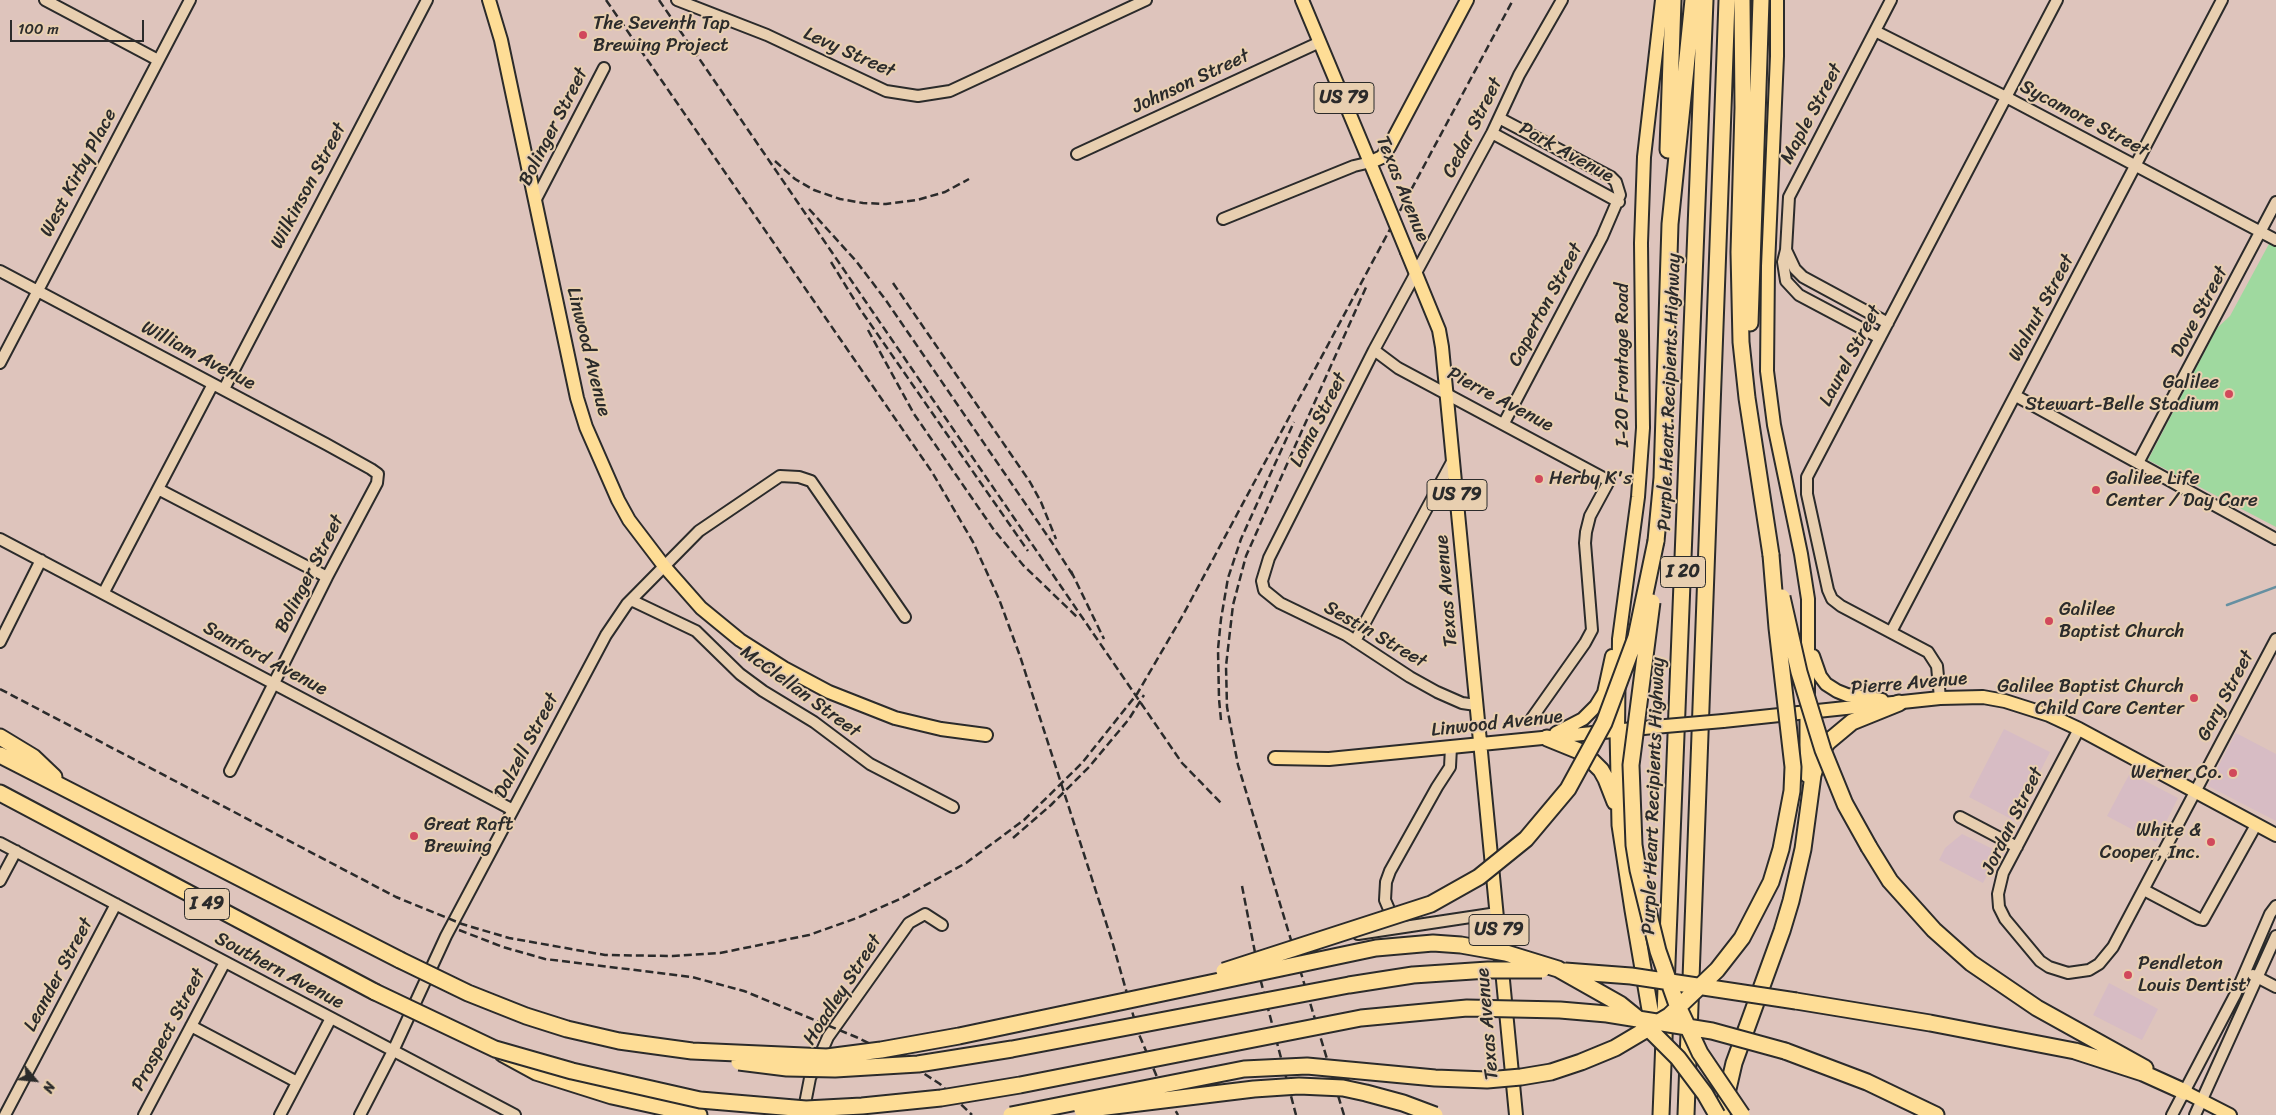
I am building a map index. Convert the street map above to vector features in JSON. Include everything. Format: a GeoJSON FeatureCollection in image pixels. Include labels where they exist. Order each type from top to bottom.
{"type":"FeatureCollection","features":[{"type":"Feature","properties":{"kind":"highway"},"geometry":{"type":"LineString","coordinates":[[1673,0],[1668,158],[1670,224],[1662,478],[1656,541],[1656,574],[1632,765],[1634,846],[1648,914],[1676,1002],[1700,1053],[1742,1115]]}},
{"type":"Feature","properties":{"kind":"highway"},"geometry":{"type":"LineString","coordinates":[[1670,224],[1693,0]]}},
{"type":"Feature","properties":{"kind":"highway","name":"Purple Heart Recipients Highway"},"geometry":{"type":"LineString","coordinates":[[1661,1115],[1705,0]]}},
{"type":"Feature","properties":{"kind":"highway","name":"I 20"},"geometry":{"type":"LineString","coordinates":[[1686,1115],[1727,0]]}},
{"type":"Feature","properties":{"kind":"highway"},"geometry":{"type":"LineString","coordinates":[[1012,1115],[1252,1068],[1307,1066],[1435,1078],[1487,1080],[1521,1077],[1573,1065],[1616,1048],[1669,1016],[1717,970],[1742,938],[1771,882],[1782,849],[1792,791],[1793,767],[1777,628],[1771,555],[1747,398],[1741,342],[1739,252],[1743,98],[1742,0]]}},
{"type":"Feature","properties":{"kind":"highway"},"geometry":{"type":"LineString","coordinates":[[1754,439],[1750,330],[1761,0]]}},
{"type":"Feature","properties":{"kind":"highway"},"geometry":{"type":"LineString","coordinates":[[1160,992],[1431,904],[1479,877],[1519,845],[1537,827],[1568,789],[1604,723],[1636,637],[1656,541]]}},
{"type":"Feature","properties":{"kind":"highway"},"geometry":{"type":"LineString","coordinates":[[1771,555],[1799,672],[1823,750],[1845,804],[1890,881],[1934,930],[1971,963],[2031,1004],[2131,1059],[2180,1089]]}},
{"type":"Feature","properties":{"kind":"highway"},"geometry":{"type":"LineString","coordinates":[[1722,1115],[1734,1063],[1786,916],[1803,849],[1813,774],[1820,753],[1828,742],[1852,722],[1899,703]]}},
{"type":"Feature","properties":{"kind":"highway"},"geometry":{"type":"LineString","coordinates":[[1808,713],[1808,812]]}},
{"type":"Feature","properties":{"kind":"highway"},"geometry":{"type":"LineString","coordinates":[[1618,730],[1620,825]]}},
{"type":"Feature","properties":{"kind":"highway"},"geometry":{"type":"LineString","coordinates":[[0,737],[33,757],[66,789]]}},
{"type":"Feature","properties":{"kind":"highway"},"geometry":{"type":"LineString","coordinates":[[1547,738],[1579,751],[1601,770],[1613,795],[1620,825],[1632,910],[1662,1079]]}},
{"type":"Feature","properties":{"kind":"highway","name":"I 49"},"geometry":{"type":"LineString","coordinates":[[0,755],[400,960],[494,1004],[567,1029],[619,1040],[692,1051]]}},
{"type":"Feature","properties":{"kind":"highway","name":"I 49"},"geometry":{"type":"LineString","coordinates":[[0,793],[375,992],[495,1049]]}},
{"type":"Feature","properties":{"kind":"highway"},"geometry":{"type":"LineString","coordinates":[[0,799],[40,814]]}},
{"type":"Feature","properties":{"kind":"highway"},"geometry":{"type":"LineString","coordinates":[[692,1051],[827,1057],[858,1054],[959,1036],[1160,992],[1376,948],[1406,944],[1461,945],[1506,953],[1558,969],[1620,1004],[1641,1021],[1678,1058],[1705,1094],[1717,1115]]}},
{"type":"Feature","properties":{"kind":"highway"},"geometry":{"type":"LineString","coordinates":[[692,1051],[723,1060],[787,1068],[835,1069],[918,1064],[1012,1049],[1349,985],[1413,975],[1516,968],[1597,972],[1930,1023],[2075,1051],[2127,1068],[2180,1089]]}},
{"type":"Feature","properties":{"kind":"highway"},"geometry":{"type":"LineString","coordinates":[[495,1049],[572,1071],[700,1100],[806,1109],[862,1106],[941,1098],[1020,1085],[1342,1021],[1467,1008],[1560,1010],[1607,1014],[1712,1031],[1785,1051],[1867,1082],[1936,1115]]}},
{"type":"Feature","properties":{"kind":"highway"},"geometry":{"type":"LineString","coordinates":[[495,1049],[523,1066],[554,1078],[612,1096],[699,1115]]}},
{"type":"Feature","properties":{"kind":"highway"},"geometry":{"type":"LineString","coordinates":[[1044,1115],[1254,1089],[1299,1086],[1343,1088],[1403,1103],[1435,1115]]}},
{"type":"Feature","properties":{"kind":"main road","name":"Linwood Avenue"},"geometry":{"type":"LineString","coordinates":[[488,0],[501,40],[570,369],[586,427],[618,500],[633,526],[664,566],[701,608],[740,640],[808,682],[851,702],[895,718],[986,735]]}},
{"type":"Feature","properties":{"kind":"main road","name":"Texas Avenue"},"geometry":{"type":"LineString","coordinates":[[1302,0],[1371,162],[1441,338],[1516,1115]]}},
{"type":"Feature","properties":{"kind":"main road"},"geometry":{"type":"LineString","coordinates":[[1371,162],[1382,157],[1389,147],[1467,0]]}},
{"type":"Feature","properties":{"kind":"main road","name":"I-20 Frontage Road"},"geometry":{"type":"LineString","coordinates":[[1618,730],[1619,638],[1641,469],[1644,407],[1642,189],[1649,100],[1662,0]]}},
{"type":"Feature","properties":{"kind":"main road"},"geometry":{"type":"LineString","coordinates":[[1777,0],[1777,56],[1768,266],[1767,371],[1774,425],[1801,554],[1816,668],[1826,684],[1847,695],[1899,703]]}},
{"type":"Feature","properties":{"kind":"main road"},"geometry":{"type":"LineString","coordinates":[[1547,738],[1583,719],[1601,700],[1608,678],[1624,594]]}},
{"type":"Feature","properties":{"kind":"main road"},"geometry":{"type":"LineString","coordinates":[[1808,611],[1808,713]]}},
{"type":"Feature","properties":{"kind":"main road","name":"Pierre Avenue"},"geometry":{"type":"LineString","coordinates":[[1723,721],[1940,698],[1983,698],[2005,701],[2049,715],[2276,836]]}},
{"type":"Feature","properties":{"kind":"main road","name":"Linwood Avenue"},"geometry":{"type":"LineString","coordinates":[[1275,758],[1329,758],[1723,721]]}},
{"type":"Feature","properties":{"kind":"main road"},"geometry":{"type":"LineString","coordinates":[[2180,1089],[2230,1115]]}},
{"type":"Feature","properties":{"kind":"street"},"geometry":{"type":"LineString","coordinates":[[45,0],[158,60]]}},
{"type":"Feature","properties":{"kind":"street","name":"West Kirby Place"},"geometry":{"type":"LineString","coordinates":[[0,363],[190,0]]}},
{"type":"Feature","properties":{"kind":"street","name":"Wilkinson Street"},"geometry":{"type":"LineString","coordinates":[[224,389],[427,0]]}},
{"type":"Feature","properties":{"kind":"street","name":"Levy Street"},"geometry":{"type":"LineString","coordinates":[[676,0],[767,35],[886,90],[918,96],[950,91],[1146,0]]}},
{"type":"Feature","properties":{"kind":"street","name":"Cedar Street"},"geometry":{"type":"LineString","coordinates":[[1416,274],[1492,133],[1519,75],[1562,0]]}},
{"type":"Feature","properties":{"kind":"street","name":"Maple Street"},"geometry":{"type":"LineString","coordinates":[[1786,250],[1789,197],[1891,0]]}},
{"type":"Feature","properties":{"kind":"street","name":"Laurel Street"},"geometry":{"type":"LineString","coordinates":[[1940,698],[1937,666],[1932,656],[1924,649],[1841,606],[1832,598],[1828,590],[1806,485],[1809,473],[2057,0]]}},
{"type":"Feature","properties":{"kind":"street","name":"Walnut Street"},"geometry":{"type":"LineString","coordinates":[[1892,632],[2222,0]]}},
{"type":"Feature","properties":{"kind":"street","name":"Sycamore Street"},"geometry":{"type":"LineString","coordinates":[[1875,31],[2006,97],[2276,240]]}},
{"type":"Feature","properties":{"kind":"street","name":"Johnson Street"},"geometry":{"type":"LineString","coordinates":[[1077,154],[1320,42]]}},
{"type":"Feature","properties":{"kind":"street","name":"Bolinger Street"},"geometry":{"type":"LineString","coordinates":[[536,201],[604,68]]}},
{"type":"Feature","properties":{"kind":"street","name":"Park Avenue"},"geometry":{"type":"LineString","coordinates":[[1492,133],[1618,202],[1620,188],[1611,177],[1499,118]]}},
{"type":"Feature","properties":{"kind":"street"},"geometry":{"type":"LineString","coordinates":[[1223,219],[1354,166],[1371,162]]}},
{"type":"Feature","properties":{"kind":"street","name":"Caperton Street"},"geometry":{"type":"LineString","coordinates":[[1504,423],[1618,202]]}},
{"type":"Feature","properties":{"kind":"street","name":"Dove Street"},"geometry":{"type":"LineString","coordinates":[[2138,463],[2276,202]]}},
{"type":"Feature","properties":{"kind":"street"},"geometry":{"type":"LineString","coordinates":[[1786,250],[1795,269],[1803,277],[1888,322]]}},
{"type":"Feature","properties":{"kind":"street"},"geometry":{"type":"LineString","coordinates":[[1786,250],[1783,269],[1786,281],[1794,291],[1880,338]]}},
{"type":"Feature","properties":{"kind":"street","name":"William Avenue"},"geometry":{"type":"LineString","coordinates":[[0,271],[224,389],[371,468],[378,474]]}},
{"type":"Feature","properties":{"kind":"street","name":"Loma Street"},"geometry":{"type":"LineString","coordinates":[[1262,586],[1262,576],[1269,558],[1374,350],[1416,274]]}},
{"type":"Feature","properties":{"kind":"street","name":"Pierre Avenue"},"geometry":{"type":"LineString","coordinates":[[1374,350],[1392,364],[1609,481],[1594,508],[1586,532],[1585,543],[1592,630],[1586,644],[1532,718]]}},
{"type":"Feature","properties":{"kind":"street"},"geometry":{"type":"LineString","coordinates":[[104,592],[213,384]]}},
{"type":"Feature","properties":{"kind":"street"},"geometry":{"type":"LineString","coordinates":[[2016,396],[2276,539]]}},
{"type":"Feature","properties":{"kind":"street"},"geometry":{"type":"LineString","coordinates":[[1355,641],[1453,459]]}},
{"type":"Feature","properties":{"kind":"street","name":"Bolinger Street"},"geometry":{"type":"LineString","coordinates":[[230,771],[327,577],[377,483],[378,474]]}},
{"type":"Feature","properties":{"kind":"street","name":"Dalzell Street"},"geometry":{"type":"LineString","coordinates":[[360,1115],[393,1051],[446,936],[597,651],[631,600],[699,531],[780,476],[799,477],[811,481],[905,617]]}},
{"type":"Feature","properties":{"kind":"street"},"geometry":{"type":"LineString","coordinates":[[158,488],[327,577]]}},
{"type":"Feature","properties":{"kind":"street","name":"Samford Avenue"},"geometry":{"type":"LineString","coordinates":[[0,539],[104,592],[514,810]]}},
{"type":"Feature","properties":{"kind":"street"},"geometry":{"type":"LineString","coordinates":[[0,642],[41,560]]}},
{"type":"Feature","properties":{"kind":"street","name":"Sestin Street"},"geometry":{"type":"LineString","coordinates":[[1262,586],[1276,600],[1327,625],[1432,689],[1462,703],[1476,705]]}},
{"type":"Feature","properties":{"kind":"street","name":"McClellan Street"},"geometry":{"type":"LineString","coordinates":[[631,600],[696,631],[740,674],[814,722],[857,755],[953,806]]}},
{"type":"Feature","properties":{"kind":"street","name":"Gary Street"},"geometry":{"type":"LineString","coordinates":[[2032,951],[2049,967],[2063,972],[2078,972],[2099,964],[2113,947],[2276,639]]}},
{"type":"Feature","properties":{"kind":"street","name":"Jordan Street"},"geometry":{"type":"LineString","coordinates":[[2032,951],[2005,919],[1998,901],[2000,884],[2003,873],[2079,730]]}},
{"type":"Feature","properties":{"kind":"street"},"geometry":{"type":"LineString","coordinates":[[1397,928],[1385,900],[1386,882],[1390,871],[1450,767],[1451,747]]}},
{"type":"Feature","properties":{"kind":"street"},"geometry":{"type":"LineString","coordinates":[[1960,817],[2017,847]]}},
{"type":"Feature","properties":{"kind":"street"},"geometry":{"type":"LineString","coordinates":[[2144,890],[2203,920],[2256,825]]}},
{"type":"Feature","properties":{"kind":"street","name":"Southern Avenue"},"geometry":{"type":"LineString","coordinates":[[0,843],[393,1051],[504,1112],[515,1115]]}},
{"type":"Feature","properties":{"kind":"street"},"geometry":{"type":"LineString","coordinates":[[0,881],[16,851]]}},
{"type":"Feature","properties":{"kind":"street","name":"Leander Street"},"geometry":{"type":"LineString","coordinates":[[5,1115],[116,904]]}},
{"type":"Feature","properties":{"kind":"street"},"geometry":{"type":"LineString","coordinates":[[2172,1115],[2180,1089],[2246,971],[2270,914],[2276,906]]}},
{"type":"Feature","properties":{"kind":"street"},"geometry":{"type":"LineString","coordinates":[[1358,934],[1497,913]]}},
{"type":"Feature","properties":{"kind":"street","name":"Hoadley Street"},"geometry":{"type":"LineString","coordinates":[[803,1115],[810,1078],[828,1037],[903,931],[909,924],[925,914],[942,925]]}},
{"type":"Feature","properties":{"kind":"street"},"geometry":{"type":"LineString","coordinates":[[2195,1115],[2276,936]]}},
{"type":"Feature","properties":{"kind":"street","name":"Prospect Street"},"geometry":{"type":"LineString","coordinates":[[144,1115],[225,962]]}},
{"type":"Feature","properties":{"kind":"street"},"geometry":{"type":"LineString","coordinates":[[2246,971],[2276,987]]}},
{"type":"Feature","properties":{"kind":"street"},"geometry":{"type":"LineString","coordinates":[[280,1115],[331,1018]]}},
{"type":"Feature","properties":{"kind":"street"},"geometry":{"type":"LineString","coordinates":[[191,1026],[297,1082]]}},
{"type":"Feature","properties":{"kind":"shaded area"},"geometry":{"type":"Polygon","coordinates":[[[2004,729],[2050,752],[2015,821],[1969,797],[2004,729]]]}},
{"type":"Feature","properties":{"kind":"shaded area"},"geometry":{"type":"Polygon","coordinates":[[[2236,733],[2276,754],[2276,821],[2208,786],[2236,733]]]}},
{"type":"Feature","properties":{"kind":"shaded area"},"geometry":{"type":"Polygon","coordinates":[[[2130,773],[2178,798],[2156,842],[2107,816],[2130,773]]]}},
{"type":"Feature","properties":{"kind":"shaded area"},"geometry":{"type":"Polygon","coordinates":[[[1962,834],[1999,852],[1983,883],[1939,860],[1945,848],[1962,834]]]}},
{"type":"Feature","properties":{"kind":"shaded area"},"geometry":{"type":"Polygon","coordinates":[[[2109,983],[2158,1009],[2142,1040],[2093,1015],[2109,983]]]}},
{"type":"Feature","properties":{"kind":"green space","name":"Galilee Stewart-Belle Stadium"},"geometry":{"type":"Polygon","coordinates":[[[2270,242],[2276,245],[2276,527],[2148,460],[2217,328],[2230,316],[2270,242]]]}},
{"type":"Feature","properties":{"kind":"waterway"},"geometry":{"type":"LineString","coordinates":[[2227,605],[2276,587]]}},
{"type":"Feature","properties":{"kind":"railway"},"geometry":{"type":"LineString","coordinates":[[606,0],[932,472],[973,542],[999,599],[1020,656],[1112,941],[1138,1032],[1157,1077],[1178,1115]]}},
{"type":"Feature","properties":{"kind":"railway"},"geometry":{"type":"LineString","coordinates":[[659,0],[1182,763],[1221,803]]}},
{"type":"Feature","properties":{"kind":"railway"},"geometry":{"type":"LineString","coordinates":[[0,689],[396,897],[462,924],[509,938],[605,955],[673,956],[720,953],[809,935],[857,918],[902,898],[966,863],[1024,820],[1082,763],[1137,694],[1183,615],[1513,0]]}},
{"type":"Feature","properties":{"kind":"railway"},"geometry":{"type":"LineString","coordinates":[[775,161],[795,179],[814,190],[840,199],[863,203],[886,204],[917,200],[945,192],[969,179]]}},
{"type":"Feature","properties":{"kind":"railway"},"geometry":{"type":"LineString","coordinates":[[809,209],[856,261],[885,299],[1074,577]]}},
{"type":"Feature","properties":{"kind":"railway"},"geometry":{"type":"LineString","coordinates":[[831,262],[860,309],[1028,551]]}},
{"type":"Feature","properties":{"kind":"railway"},"geometry":{"type":"LineString","coordinates":[[893,283],[1030,482],[1041,502],[1056,539]]}},
{"type":"Feature","properties":{"kind":"railway"},"geometry":{"type":"LineString","coordinates":[[1344,1115],[1238,765],[1227,707],[1226,666],[1233,605],[1246,556],[1367,285]]}},
{"type":"Feature","properties":{"kind":"railway"},"geometry":{"type":"LineString","coordinates":[[868,330],[914,414],[994,530],[1023,565],[1077,617]]}},
{"type":"Feature","properties":{"kind":"railway"},"geometry":{"type":"LineString","coordinates":[[1221,720],[1218,649],[1228,578],[1241,539],[1294,422]]}},
{"type":"Feature","properties":{"kind":"railway"},"geometry":{"type":"LineString","coordinates":[[1071,571],[1104,639]]}},
{"type":"Feature","properties":{"kind":"railway"},"geometry":{"type":"LineString","coordinates":[[1013,838],[1051,805],[1089,767],[1129,719],[1144,695]]}},
{"type":"Feature","properties":{"kind":"railway"},"geometry":{"type":"LineString","coordinates":[[1242,886],[1260,978],[1296,1115]]}},
{"type":"Feature","properties":{"kind":"railway"},"geometry":{"type":"LineString","coordinates":[[459,930],[503,947],[545,959],[692,977],[744,991],[856,1037],[900,1058],[940,1084],[972,1115]]}},
{"type":"Feature","properties":{"kind":"place","name":"The Seventh Tap Brewing Project"},"geometry":{"type":"Point","coordinates":[583,35]}},
{"type":"Feature","properties":{"kind":"place","name":"Galilee Stewart-Belle Stadium"},"geometry":{"type":"Point","coordinates":[2229,394]}},
{"type":"Feature","properties":{"kind":"place","name":"Herby K's"},"geometry":{"type":"Point","coordinates":[1539,479]}},
{"type":"Feature","properties":{"kind":"place","name":"Galilee Life Center / Day Care"},"geometry":{"type":"Point","coordinates":[2096,490]}},
{"type":"Feature","properties":{"kind":"place","name":"Galilee Baptist Church"},"geometry":{"type":"Point","coordinates":[2049,621]}},
{"type":"Feature","properties":{"kind":"place","name":"Galilee Baptist Church Child Care Center"},"geometry":{"type":"Point","coordinates":[2194,698]}},
{"type":"Feature","properties":{"kind":"place","name":"Werner Co."},"geometry":{"type":"Point","coordinates":[2233,773]}},
{"type":"Feature","properties":{"kind":"place","name":"Great Raft Brewing"},"geometry":{"type":"Point","coordinates":[414,836]}},
{"type":"Feature","properties":{"kind":"place","name":"White & Cooper, Inc."},"geometry":{"type":"Point","coordinates":[2211,842]}},
{"type":"Feature","properties":{"kind":"place","name":"Pendleton Louis Dentist"},"geometry":{"type":"Point","coordinates":[2128,975]}}]}
